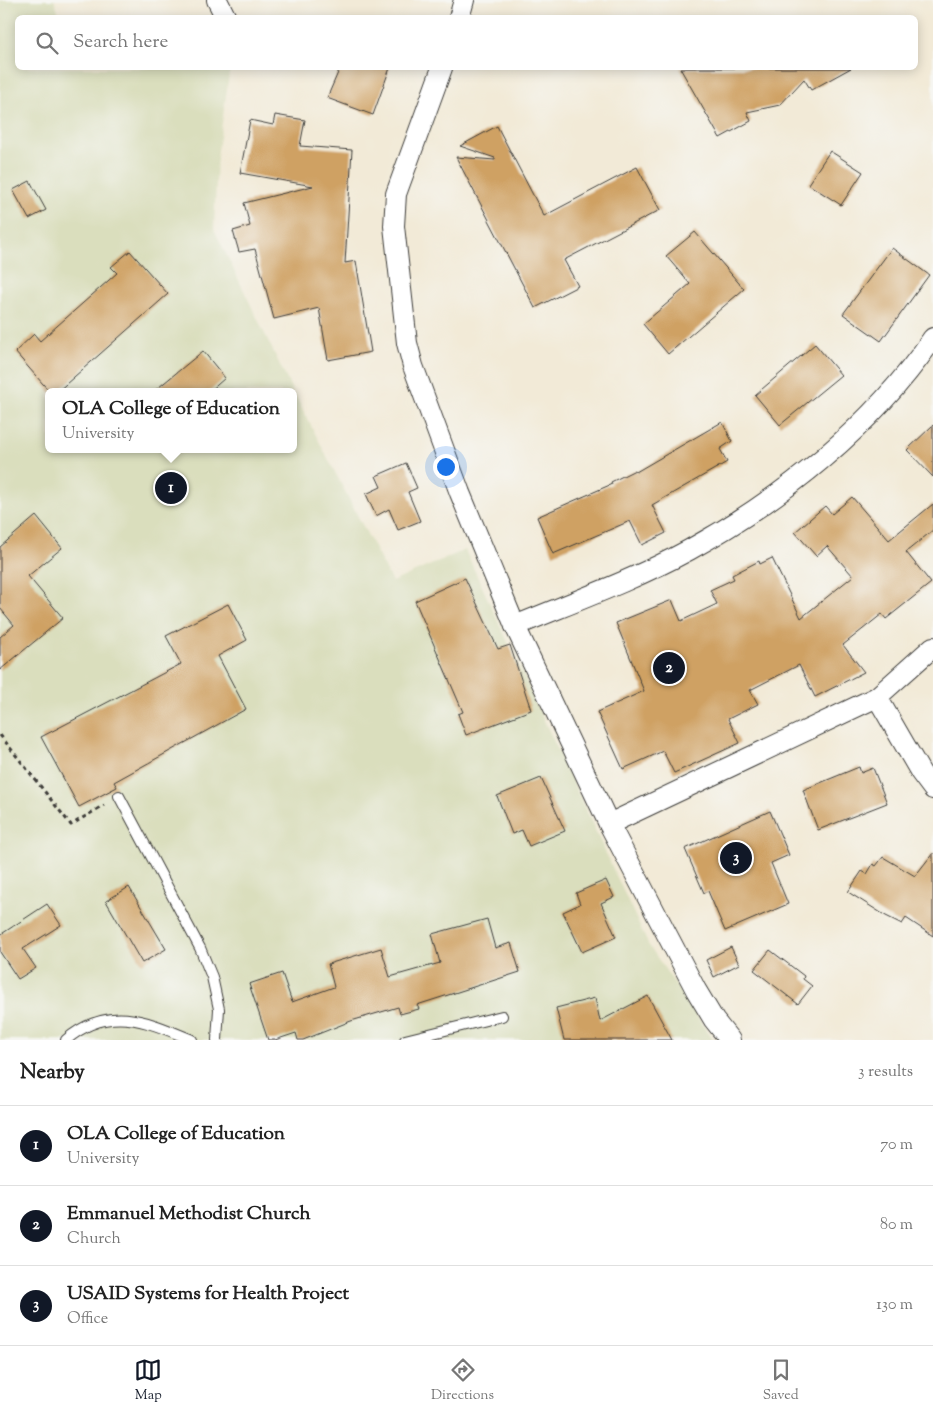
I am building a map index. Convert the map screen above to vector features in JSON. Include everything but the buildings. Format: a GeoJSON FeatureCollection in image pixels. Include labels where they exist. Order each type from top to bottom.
{"type":"FeatureCollection","features":[{"type":"Feature","properties":{"kind":"street"},"geometry":{"type":"LineString","coordinates":[[217,0],[224,15]]}},
{"type":"Feature","properties":{"kind":"street"},"geometry":{"type":"LineString","coordinates":[[460,15],[464,0]]}},
{"type":"Feature","properties":{"kind":"street"},"geometry":{"type":"LineString","coordinates":[[441,70],[396,194],[394,226],[407,343],[413,366],[460,493],[515,626],[609,824],[696,990],[714,1020],[730,1040]]}},
{"type":"Feature","properties":{"kind":"street"},"geometry":{"type":"LineString","coordinates":[[515,626],[615,585],[689,550],[744,516],[847,438],[878,406],[933,338]]}},
{"type":"Feature","properties":{"kind":"street"},"geometry":{"type":"LineString","coordinates":[[609,824],[877,697],[933,647]]}},
{"type":"Feature","properties":{"kind":"street"},"geometry":{"type":"LineString","coordinates":[[877,697],[921,773],[933,789]]}},
{"type":"Feature","properties":{"kind":"lane"},"geometry":{"type":"LineString","coordinates":[[119,796],[200,948],[212,977],[219,1009],[217,1040]]}},
{"type":"Feature","properties":{"kind":"lane"},"geometry":{"type":"LineString","coordinates":[[405,1040],[502,1016]]}},
{"type":"Feature","properties":{"kind":"lane"},"geometry":{"type":"LineString","coordinates":[[66,1040],[78,1029],[102,1020],[126,1018],[144,1020],[192,1040]]}},
{"type":"Feature","properties":{"kind":"path"},"geometry":{"type":"LineString","coordinates":[[0,736],[71,825],[119,796]]}},
{"type":"Feature","properties":{"kind":"shaded area"},"geometry":{"type":"Polygon","coordinates":[[[0,0],[54,0],[59,15],[15,15],[15,70],[230,70],[217,157],[214,229],[291,388],[45,388],[45,453],[297,453],[297,399],[392,582],[465,550],[648,944],[713,1040],[0,1040],[0,0]]]}},
{"type":"Feature","properties":{"kind":"place","name":"OLA College of Education"},"geometry":{"type":"Point","coordinates":[171,488]}},
{"type":"Feature","properties":{"kind":"place","name":"Emmanuel Methodist Church"},"geometry":{"type":"Point","coordinates":[669,668]}},
{"type":"Feature","properties":{"kind":"place","name":"USAID Systems for Health Project"},"geometry":{"type":"Point","coordinates":[736,858]}}]}
